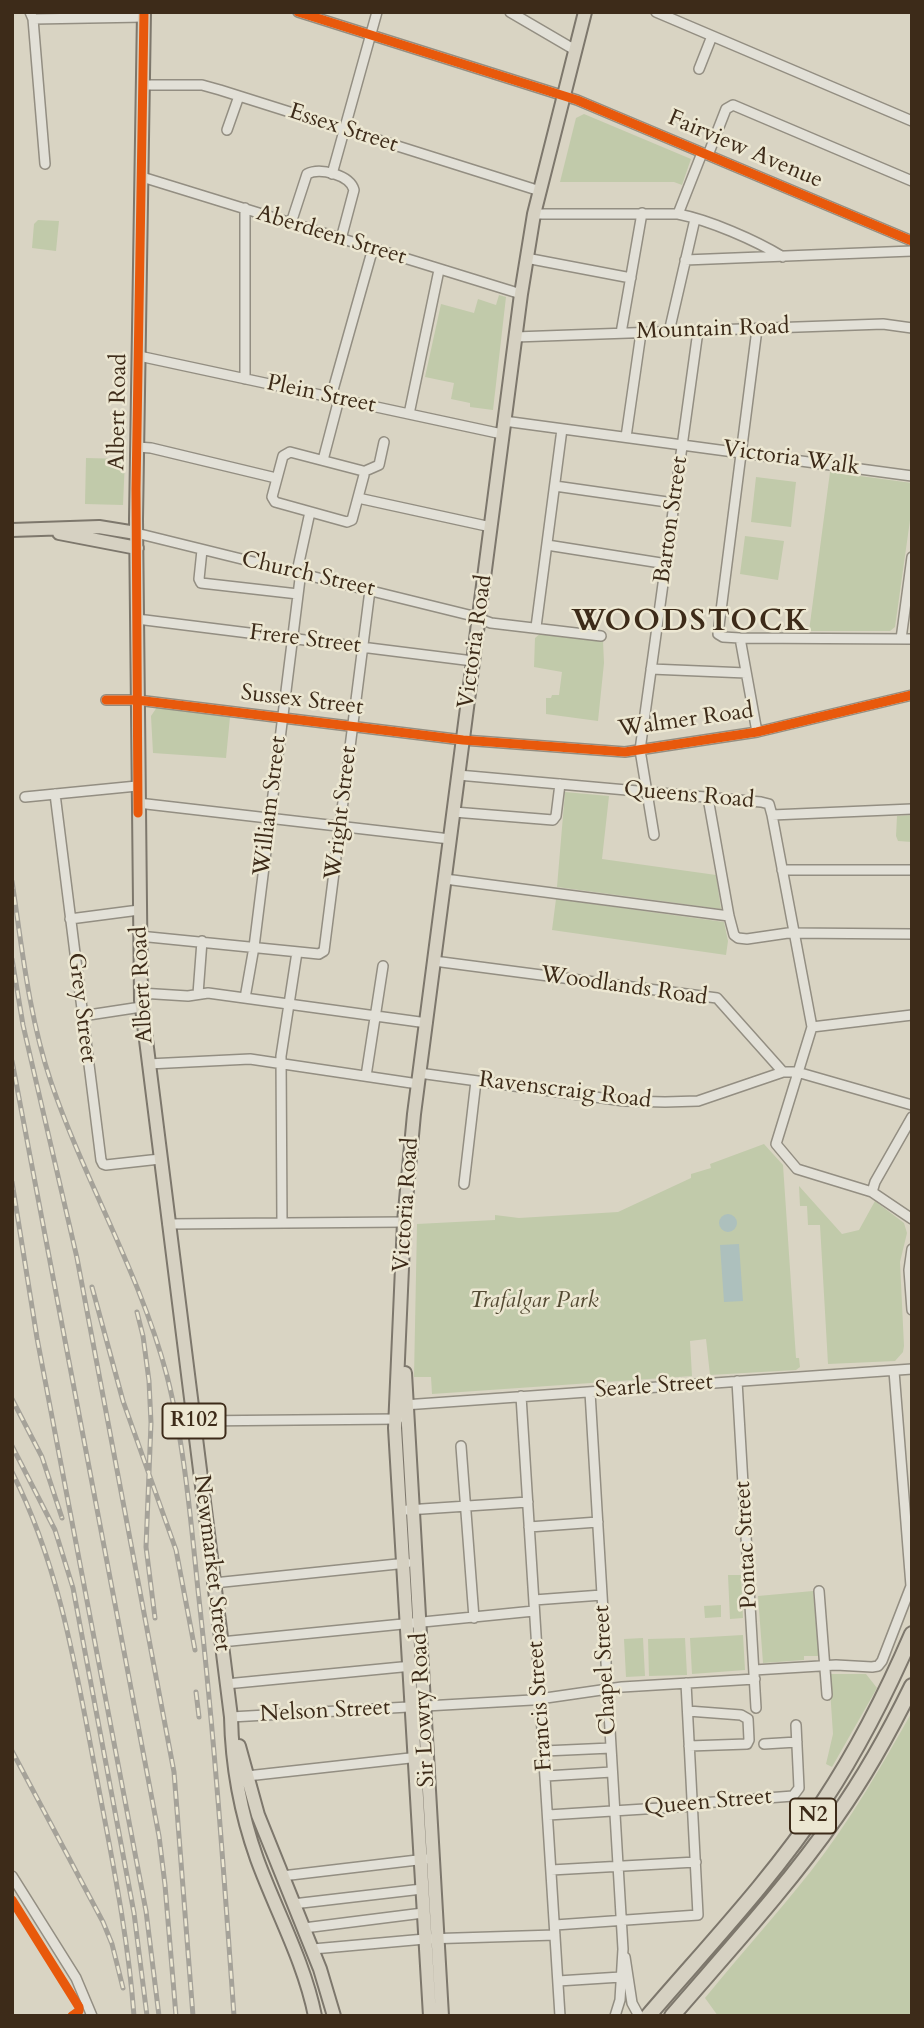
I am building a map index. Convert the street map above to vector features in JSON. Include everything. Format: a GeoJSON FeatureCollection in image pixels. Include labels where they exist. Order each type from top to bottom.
{"type":"FeatureCollection","features":[{"type":"Feature","properties":{"kind":"highway","name":"N2"},"geometry":{"type":"LineString","coordinates":[[648,2016],[781,1860],[821,1805],[863,1737],[912,1634]]}},
{"type":"Feature","properties":{"kind":"highway","name":"N2"},"geometry":{"type":"LineString","coordinates":[[672,2016],[793,1874],[837,1816],[860,1781],[912,1686]]}},
{"type":"Feature","properties":{"kind":"highway"},"geometry":{"type":"LineString","coordinates":[[640,2016],[659,2002]]}},
{"type":"Feature","properties":{"kind":"main road","name":"Victoria Road"},"geometry":{"type":"LineString","coordinates":[[401,1419],[405,1339],[401,1320],[404,1222],[419,1079],[520,294],[534,214],[585,12]]}},
{"type":"Feature","properties":{"kind":"main road","name":"Albert Road"},"geometry":{"type":"LineString","coordinates":[[144,15],[136,533],[139,936],[141,1007],[160,1159]]}},
{"type":"Feature","properties":{"kind":"main road"},"geometry":{"type":"LineString","coordinates":[[13,530],[99,527],[136,533]]}},
{"type":"Feature","properties":{"kind":"main road"},"geometry":{"type":"LineString","coordinates":[[38,528],[136,548]]}},
{"type":"Feature","properties":{"kind":"main road","name":"Newmarket Street"},"geometry":{"type":"LineString","coordinates":[[160,1159],[237,1784],[246,1825],[299,1963],[315,2016]]}},
{"type":"Feature","properties":{"kind":"main road","name":"Sir Lowry Road"},"geometry":{"type":"LineString","coordinates":[[401,1419],[431,1939],[430,2016]]}},
{"type":"Feature","properties":{"kind":"main road","name":"Newmarket Street"},"geometry":{"type":"LineString","coordinates":[[230,1717],[258,1815],[313,1949],[334,2016]]}},
{"type":"Feature","properties":{"kind":"main road","name":"Sir Lowry Road"},"geometry":{"type":"LineString","coordinates":[[426,1859],[422,1889],[423,1913],[431,1939],[442,2016]]}},
{"type":"Feature","properties":{"kind":"street","name":"Fairview Avenue"},"geometry":{"type":"LineString","coordinates":[[298,12],[563,96],[912,241]]}},
{"type":"Feature","properties":{"kind":"street"},"geometry":{"type":"LineString","coordinates":[[332,174],[377,12]]}},
{"type":"Feature","properties":{"kind":"street"},"geometry":{"type":"LineString","coordinates":[[510,12],[575,50]]}},
{"type":"Feature","properties":{"kind":"street"},"geometry":{"type":"LineString","coordinates":[[659,13],[912,121]]}},
{"type":"Feature","properties":{"kind":"street"},"geometry":{"type":"LineString","coordinates":[[45,164],[31,16],[144,15]]}},
{"type":"Feature","properties":{"kind":"street"},"geometry":{"type":"LineString","coordinates":[[699,69],[712,36]]}},
{"type":"Feature","properties":{"kind":"street","name":"Essex Street"},"geometry":{"type":"LineString","coordinates":[[144,85],[202,85],[540,191]]}},
{"type":"Feature","properties":{"kind":"street"},"geometry":{"type":"LineString","coordinates":[[227,130],[239,96]]}},
{"type":"Feature","properties":{"kind":"street"},"geometry":{"type":"LineString","coordinates":[[678,214],[726,109],[733,105],[912,181]]}},
{"type":"Feature","properties":{"kind":"street"},"geometry":{"type":"LineString","coordinates":[[291,223],[307,174],[311,171],[332,174],[348,180],[354,191],[341,239]]}},
{"type":"Feature","properties":{"kind":"street","name":"Aberdeen Street"},"geometry":{"type":"LineString","coordinates":[[142,177],[520,294]]}},
{"type":"Feature","properties":{"kind":"street"},"geometry":{"type":"LineString","coordinates":[[245,208],[245,379]]}},
{"type":"Feature","properties":{"kind":"street"},"geometry":{"type":"LineString","coordinates":[[534,214],[678,214],[767,248],[783,257]]}},
{"type":"Feature","properties":{"kind":"street"},"geometry":{"type":"LineString","coordinates":[[621,333],[642,214]]}},
{"type":"Feature","properties":{"kind":"street"},"geometry":{"type":"LineString","coordinates":[[669,332],[695,219]]}},
{"type":"Feature","properties":{"kind":"street"},"geometry":{"type":"LineString","coordinates":[[323,460],[335,398],[373,248]]}},
{"type":"Feature","properties":{"kind":"street"},"geometry":{"type":"LineString","coordinates":[[685,260],[912,251]]}},
{"type":"Feature","properties":{"kind":"street"},"geometry":{"type":"LineString","coordinates":[[526,258],[631,278]]}},
{"type":"Feature","properties":{"kind":"street"},"geometry":{"type":"LineString","coordinates":[[409,414],[439,270]]}},
{"type":"Feature","properties":{"kind":"street","name":"Mountain Road"},"geometry":{"type":"LineString","coordinates":[[515,337],[883,324],[912,328]]}},
{"type":"Feature","properties":{"kind":"street"},"geometry":{"type":"LineString","coordinates":[[757,329],[717,632],[723,637],[740,638],[912,639]]}},
{"type":"Feature","properties":{"kind":"street","name":"Barton Street"},"geometry":{"type":"LineString","coordinates":[[654,835],[640,750],[698,331]]}},
{"type":"Feature","properties":{"kind":"street"},"geometry":{"type":"LineString","coordinates":[[626,437],[641,333]]}},
{"type":"Feature","properties":{"kind":"street","name":"Plein Street"},"geometry":{"type":"LineString","coordinates":[[139,356],[502,435]]}},
{"type":"Feature","properties":{"kind":"street","name":"Victoria Walk"},"geometry":{"type":"LineString","coordinates":[[504,421],[912,476]]}},
{"type":"Feature","properties":{"kind":"street"},"geometry":{"type":"LineString","coordinates":[[536,627],[562,429]]}},
{"type":"Feature","properties":{"kind":"street"},"geometry":{"type":"LineString","coordinates":[[363,472],[354,517],[349,522],[275,502],[272,497],[285,453],[323,460],[363,472],[379,465],[384,442]]}},
{"type":"Feature","properties":{"kind":"street"},"geometry":{"type":"LineString","coordinates":[[138,447],[276,478]]}},
{"type":"Feature","properties":{"kind":"street"},"geometry":{"type":"LineString","coordinates":[[555,486],[674,503]]}},
{"type":"Feature","properties":{"kind":"street"},"geometry":{"type":"LineString","coordinates":[[358,498],[491,527]]}},
{"type":"Feature","properties":{"kind":"street","name":"William Street"},"geometry":{"type":"LineString","coordinates":[[245,998],[254,947],[298,594],[298,567],[310,512]]}},
{"type":"Feature","properties":{"kind":"street","name":"Church Street"},"geometry":{"type":"LineString","coordinates":[[136,533],[491,622],[601,636]]}},
{"type":"Feature","properties":{"kind":"street"},"geometry":{"type":"LineString","coordinates":[[547,545],[667,564]]}},
{"type":"Feature","properties":{"kind":"street"},"geometry":{"type":"LineString","coordinates":[[202,550],[199,579],[201,583],[298,594]]}},
{"type":"Feature","properties":{"kind":"street"},"geometry":{"type":"LineString","coordinates":[[901,639],[912,557]]}},
{"type":"Feature","properties":{"kind":"street","name":"Wright Street"},"geometry":{"type":"LineString","coordinates":[[297,952],[323,952],[370,590]]}},
{"type":"Feature","properties":{"kind":"street","name":"Frere Street"},"geometry":{"type":"LineString","coordinates":[[137,619],[473,661]]}},
{"type":"Feature","properties":{"kind":"street"},"geometry":{"type":"LineString","coordinates":[[740,638],[757,732]]}},
{"type":"Feature","properties":{"kind":"street"},"geometry":{"type":"LineString","coordinates":[[650,670],[746,673]]}},
{"type":"Feature","properties":{"kind":"street","name":"Walmer Road"},"geometry":{"type":"LineString","coordinates":[[463,740],[640,750],[757,732],[912,695]]}},
{"type":"Feature","properties":{"kind":"street","name":"Sussex Street"},"geometry":{"type":"LineString","coordinates":[[106,700],[137,700],[463,740]]}},
{"type":"Feature","properties":{"kind":"street","name":"Queens Road"},"geometry":{"type":"LineString","coordinates":[[458,775],[767,803],[772,815],[912,809]]}},
{"type":"Feature","properties":{"kind":"street"},"geometry":{"type":"LineString","coordinates":[[454,812],[551,820],[556,816],[560,785]]}},
{"type":"Feature","properties":{"kind":"street"},"geometry":{"type":"LineString","coordinates":[[25,797],[137,786]]}},
{"type":"Feature","properties":{"kind":"street","name":"Grey Street"},"geometry":{"type":"LineString","coordinates":[[55,794],[103,1164],[160,1159]]}},
{"type":"Feature","properties":{"kind":"street"},"geometry":{"type":"LineString","coordinates":[[708,798],[729,916],[734,935],[738,938],[794,933],[912,934]]}},
{"type":"Feature","properties":{"kind":"street"},"geometry":{"type":"LineString","coordinates":[[138,803],[450,839]]}},
{"type":"Feature","properties":{"kind":"street"},"geometry":{"type":"LineString","coordinates":[[772,815],[812,1027],[776,1145],[797,1169],[872,1192],[912,1219]]}},
{"type":"Feature","properties":{"kind":"street"},"geometry":{"type":"LineString","coordinates":[[782,870],[912,870]]}},
{"type":"Feature","properties":{"kind":"street"},"geometry":{"type":"LineString","coordinates":[[445,878],[729,916]]}},
{"type":"Feature","properties":{"kind":"street"},"geometry":{"type":"LineString","coordinates":[[70,919],[139,910]]}},
{"type":"Feature","properties":{"kind":"street"},"geometry":{"type":"LineString","coordinates":[[139,936],[297,952],[281,1062],[282,1223]]}},
{"type":"Feature","properties":{"kind":"street"},"geometry":{"type":"LineString","coordinates":[[198,994],[202,941]]}},
{"type":"Feature","properties":{"kind":"street","name":"Woodlands Road"},"geometry":{"type":"LineString","coordinates":[[434,961],[717,998],[783,1072]]}},
{"type":"Feature","properties":{"kind":"street"},"geometry":{"type":"LineString","coordinates":[[366,1076],[383,966]]}},
{"type":"Feature","properties":{"kind":"street"},"geometry":{"type":"LineString","coordinates":[[140,993],[188,996],[208,993],[427,1023]]}},
{"type":"Feature","properties":{"kind":"street"},"geometry":{"type":"LineString","coordinates":[[82,1016],[141,1007]]}},
{"type":"Feature","properties":{"kind":"street"},"geometry":{"type":"LineString","coordinates":[[812,1027],[912,1015]]}},
{"type":"Feature","properties":{"kind":"street","name":"Ravenscraig Road"},"geometry":{"type":"LineString","coordinates":[[148,1064],[234,1059],[281,1062],[366,1076],[476,1081],[624,1101],[665,1102],[698,1101],[783,1072],[797,1072],[912,1105]]}},
{"type":"Feature","properties":{"kind":"street"},"geometry":{"type":"LineString","coordinates":[[464,1184],[476,1081]]}},
{"type":"Feature","properties":{"kind":"street"},"geometry":{"type":"LineString","coordinates":[[872,1192],[912,1117]]}},
{"type":"Feature","properties":{"kind":"street"},"geometry":{"type":"LineString","coordinates":[[169,1224],[404,1222]]}},
{"type":"Feature","properties":{"kind":"street"},"geometry":{"type":"LineString","coordinates":[[912,1249],[909,1270],[912,1310]]}},
{"type":"Feature","properties":{"kind":"street","name":"Searle Street"},"geometry":{"type":"LineString","coordinates":[[401,1405],[912,1369]]}},
{"type":"Feature","properties":{"kind":"street","name":"Nelson Street"},"geometry":{"type":"LineString","coordinates":[[230,1717],[540,1698],[825,1666],[878,1666],[911,1586],[894,1371]]}},
{"type":"Feature","properties":{"kind":"street","name":"Pontac Street"},"geometry":{"type":"LineString","coordinates":[[737,1381],[757,1708]]}},
{"type":"Feature","properties":{"kind":"street","name":"Chapel Street"},"geometry":{"type":"LineString","coordinates":[[590,1392],[623,1949],[632,2003],[640,2016]]}},
{"type":"Feature","properties":{"kind":"street","name":"Francis Street"},"geometry":{"type":"LineString","coordinates":[[521,1396],[560,2016]]}},
{"type":"Feature","properties":{"kind":"street"},"geometry":{"type":"LineString","coordinates":[[194,1421],[401,1419]]}},
{"type":"Feature","properties":{"kind":"street"},"geometry":{"type":"LineString","coordinates":[[461,1446],[474,1618]]}},
{"type":"Feature","properties":{"kind":"street"},"geometry":{"type":"LineString","coordinates":[[405,1511],[528,1502]]}},
{"type":"Feature","properties":{"kind":"street"},"geometry":{"type":"LineString","coordinates":[[529,1527],[598,1522]]}},
{"type":"Feature","properties":{"kind":"street"},"geometry":{"type":"LineString","coordinates":[[214,1583],[408,1563]]}},
{"type":"Feature","properties":{"kind":"street"},"geometry":{"type":"LineString","coordinates":[[819,1591],[827,1695]]}},
{"type":"Feature","properties":{"kind":"street"},"geometry":{"type":"LineString","coordinates":[[534,1600],[602,1595]]}},
{"type":"Feature","properties":{"kind":"street"},"geometry":{"type":"LineString","coordinates":[[221,1642],[534,1611]]}},
{"type":"Feature","properties":{"kind":"street"},"geometry":{"type":"LineString","coordinates":[[226,1684],[414,1666]]}},
{"type":"Feature","properties":{"kind":"street"},"geometry":{"type":"LineString","coordinates":[[313,1949],[555,1930],[698,1915],[686,1683]]}},
{"type":"Feature","properties":{"kind":"street"},"geometry":{"type":"LineString","coordinates":[[688,1711],[746,1715],[748,1719],[747,1744],[690,1745]]}},
{"type":"Feature","properties":{"kind":"street","name":"Queen Street"},"geometry":{"type":"LineString","coordinates":[[548,1815],[693,1806],[701,1803],[793,1796],[799,1788],[796,1725]]}},
{"type":"Feature","properties":{"kind":"street"},"geometry":{"type":"LineString","coordinates":[[764,1744],[797,1742]]}},
{"type":"Feature","properties":{"kind":"street"},"geometry":{"type":"LineString","coordinates":[[544,1751],[611,1748]]}},
{"type":"Feature","properties":{"kind":"street"},"geometry":{"type":"LineString","coordinates":[[247,1776],[420,1757]]}},
{"type":"Feature","properties":{"kind":"street"},"geometry":{"type":"LineString","coordinates":[[545,1776],[612,1772]]}},
{"type":"Feature","properties":{"kind":"street"},"geometry":{"type":"LineString","coordinates":[[282,1876],[426,1859]]}},
{"type":"Feature","properties":{"kind":"street"},"geometry":{"type":"LineString","coordinates":[[551,1870],[696,1862]]}},
{"type":"Feature","properties":{"kind":"street"},"geometry":{"type":"LineString","coordinates":[[12,1876],[71,1970],[92,2016]]}},
{"type":"Feature","properties":{"kind":"street"},"geometry":{"type":"LineString","coordinates":[[293,1904],[422,1889]]}},
{"type":"Feature","properties":{"kind":"street"},"geometry":{"type":"LineString","coordinates":[[304,1928],[423,1913]]}},
{"type":"Feature","properties":{"kind":"street","name":"Chapel Street"},"geometry":{"type":"LineString","coordinates":[[615,2016],[620,2000],[623,1949]]}},
{"type":"Feature","properties":{"kind":"street"},"geometry":{"type":"LineString","coordinates":[[558,1981],[621,1977]]}},
{"type":"Feature","properties":{"kind":"green space"},"geometry":{"type":"Polygon","coordinates":[[[584,114],[691,159],[682,185],[674,182],[560,182],[576,118],[584,114]]]}},
{"type":"Feature","properties":{"kind":"green space"},"geometry":{"type":"Polygon","coordinates":[[[38,220],[59,221],[56,251],[32,248],[34,224],[38,220]]]}},
{"type":"Feature","properties":{"kind":"green space"},"geometry":{"type":"Polygon","coordinates":[[[499,295],[506,297],[493,410],[470,407],[470,403],[451,399],[454,383],[425,377],[441,304],[474,313],[478,299],[496,305],[499,295]]]}},
{"type":"Feature","properties":{"kind":"green space"},"geometry":{"type":"Polygon","coordinates":[[[86,458],[125,459],[123,505],[85,504],[86,458]]]}},
{"type":"Feature","properties":{"kind":"green space"},"geometry":{"type":"Polygon","coordinates":[[[830,472],[912,483],[912,506],[895,627],[890,631],[809,631],[830,472]]]}},
{"type":"Feature","properties":{"kind":"green space"},"geometry":{"type":"Polygon","coordinates":[[[756,477],[796,482],[791,527],[751,522],[756,477]]]}},
{"type":"Feature","properties":{"kind":"green space"},"geometry":{"type":"Polygon","coordinates":[[[745,536],[784,541],[778,580],[740,574],[745,536]]]}},
{"type":"Feature","properties":{"kind":"green space"},"geometry":{"type":"Polygon","coordinates":[[[541,633],[603,641],[604,663],[598,721],[546,714],[546,698],[559,695],[562,672],[534,667],[535,638],[541,633]]]}},
{"type":"Feature","properties":{"kind":"green space"},"geometry":{"type":"Polygon","coordinates":[[[157,707],[230,717],[226,758],[153,753],[151,716],[157,707]]]}},
{"type":"Feature","properties":{"kind":"green space"},"geometry":{"type":"Polygon","coordinates":[[[565,792],[609,796],[602,859],[716,875],[721,909],[557,887],[565,792]]]}},
{"type":"Feature","properties":{"kind":"green space"},"geometry":{"type":"Polygon","coordinates":[[[912,815],[912,842],[898,841],[897,816],[912,815]]]}},
{"type":"Feature","properties":{"kind":"green space"},"geometry":{"type":"Polygon","coordinates":[[[556,899],[724,922],[728,941],[726,955],[552,930],[556,899]]]}},
{"type":"Feature","properties":{"kind":"green space","name":"Trafalgar Park"},"geometry":{"type":"Polygon","coordinates":[[[764,1144],[783,1165],[796,1358],[799,1358],[800,1367],[796,1370],[710,1375],[706,1339],[690,1341],[692,1376],[432,1394],[431,1377],[414,1377],[417,1224],[495,1220],[495,1215],[519,1218],[618,1212],[691,1178],[691,1174],[711,1168],[710,1164],[764,1144]]]}},
{"type":"Feature","properties":{"kind":"green space"},"geometry":{"type":"Polygon","coordinates":[[[799,1186],[842,1234],[859,1230],[875,1201],[904,1223],[907,1233],[900,1262],[904,1346],[903,1352],[895,1361],[828,1364],[820,1225],[808,1225],[807,1206],[800,1206],[799,1186]]]}},
{"type":"Feature","properties":{"kind":"green space"},"geometry":{"type":"Polygon","coordinates":[[[728,1575],[741,1575],[743,1618],[730,1619],[728,1575]]]}},
{"type":"Feature","properties":{"kind":"green space"},"geometry":{"type":"Polygon","coordinates":[[[813,1591],[819,1656],[804,1656],[804,1660],[763,1663],[758,1596],[813,1591]]]}},
{"type":"Feature","properties":{"kind":"green space"},"geometry":{"type":"Polygon","coordinates":[[[721,1605],[721,1617],[705,1618],[704,1606],[721,1605]]]}},
{"type":"Feature","properties":{"kind":"green space"},"geometry":{"type":"Polygon","coordinates":[[[743,1635],[745,1670],[692,1674],[690,1638],[743,1635]]]}},
{"type":"Feature","properties":{"kind":"green space"},"geometry":{"type":"Polygon","coordinates":[[[643,1638],[645,1676],[626,1677],[624,1639],[643,1638]]]}},
{"type":"Feature","properties":{"kind":"green space"},"geometry":{"type":"Polygon","coordinates":[[[685,1638],[687,1675],[649,1676],[648,1639],[685,1638]]]}},
{"type":"Feature","properties":{"kind":"green space"},"geometry":{"type":"Polygon","coordinates":[[[829,1674],[866,1674],[877,1688],[832,1767],[826,1764],[833,1734],[829,1674]]]}},
{"type":"Feature","properties":{"kind":"green space"},"geometry":{"type":"Polygon","coordinates":[[[912,1712],[912,2016],[718,2016],[705,1998],[798,1887],[839,1833],[912,1712]]]}},
{"type":"Feature","properties":{"kind":"shaded area"},"geometry":{"type":"Polygon","coordinates":[[[728,1214],[734,1217],[737,1223],[734,1229],[728,1232],[722,1229],[719,1223],[722,1217],[728,1214]]]}},
{"type":"Feature","properties":{"kind":"shaded area"},"geometry":{"type":"Polygon","coordinates":[[[739,1244],[743,1301],[724,1302],[720,1245],[739,1244]]]}},
{"type":"Feature","properties":{"kind":"railway"},"geometry":{"type":"LineString","coordinates":[[12,881],[23,957],[43,1057],[65,1119],[156,1338],[173,1401],[186,1482],[204,1643],[234,2016]]}},
{"type":"Feature","properties":{"kind":"railway"},"geometry":{"type":"LineString","coordinates":[[12,959],[23,1025],[77,1258],[174,1772],[193,2016]]}},
{"type":"Feature","properties":{"kind":"railway"},"geometry":{"type":"LineString","coordinates":[[12,1061],[159,1836],[176,2016]]}},
{"type":"Feature","properties":{"kind":"railway"},"geometry":{"type":"LineString","coordinates":[[12,1182],[37,1338],[146,1911],[159,2016]]}},
{"type":"Feature","properties":{"kind":"railway"},"geometry":{"type":"LineString","coordinates":[[92,1287],[123,1401],[176,1550],[195,1650]]}},
{"type":"Feature","properties":{"kind":"railway"},"geometry":{"type":"LineString","coordinates":[[137,1312],[149,1381],[151,1423],[146,1547],[155,1618]]}},
{"type":"Feature","properties":{"kind":"railway"},"geometry":{"type":"LineString","coordinates":[[12,1399],[42,1457],[62,1518]]}},
{"type":"Feature","properties":{"kind":"railway"},"geometry":{"type":"LineString","coordinates":[[12,1446],[55,1530],[73,1588],[134,1913],[147,2016]]}},
{"type":"Feature","properties":{"kind":"railway"},"geometry":{"type":"LineString","coordinates":[[12,1472],[43,1545],[73,1658],[118,1894],[134,2016]]}},
{"type":"Feature","properties":{"kind":"railway"},"geometry":{"type":"LineString","coordinates":[[196,1692],[199,1717]]}},
{"type":"Feature","properties":{"kind":"railway"},"geometry":{"type":"LineString","coordinates":[[12,1751],[103,1922],[112,1944],[123,1988]]}},
{"type":"Feature","properties":{"kind":"cycle path"},"geometry":{"type":"LineString","coordinates":[[138,813],[136,489],[144,12]]}},
{"type":"Feature","properties":{"kind":"cycle path"},"geometry":{"type":"LineString","coordinates":[[298,12],[577,100],[912,241]]}},
{"type":"Feature","properties":{"kind":"cycle path"},"geometry":{"type":"LineString","coordinates":[[106,700],[137,700],[463,740],[625,752],[757,732],[912,695]]}},
{"type":"Feature","properties":{"kind":"cycle path"},"geometry":{"type":"LineString","coordinates":[[12,1900],[79,2007],[79,2011],[72,2016]]}},
{"type":"Feature","properties":{"kind":"district","name":"WOODSTOCK"},"geometry":{"type":"Point","coordinates":[691,623]}}]}
